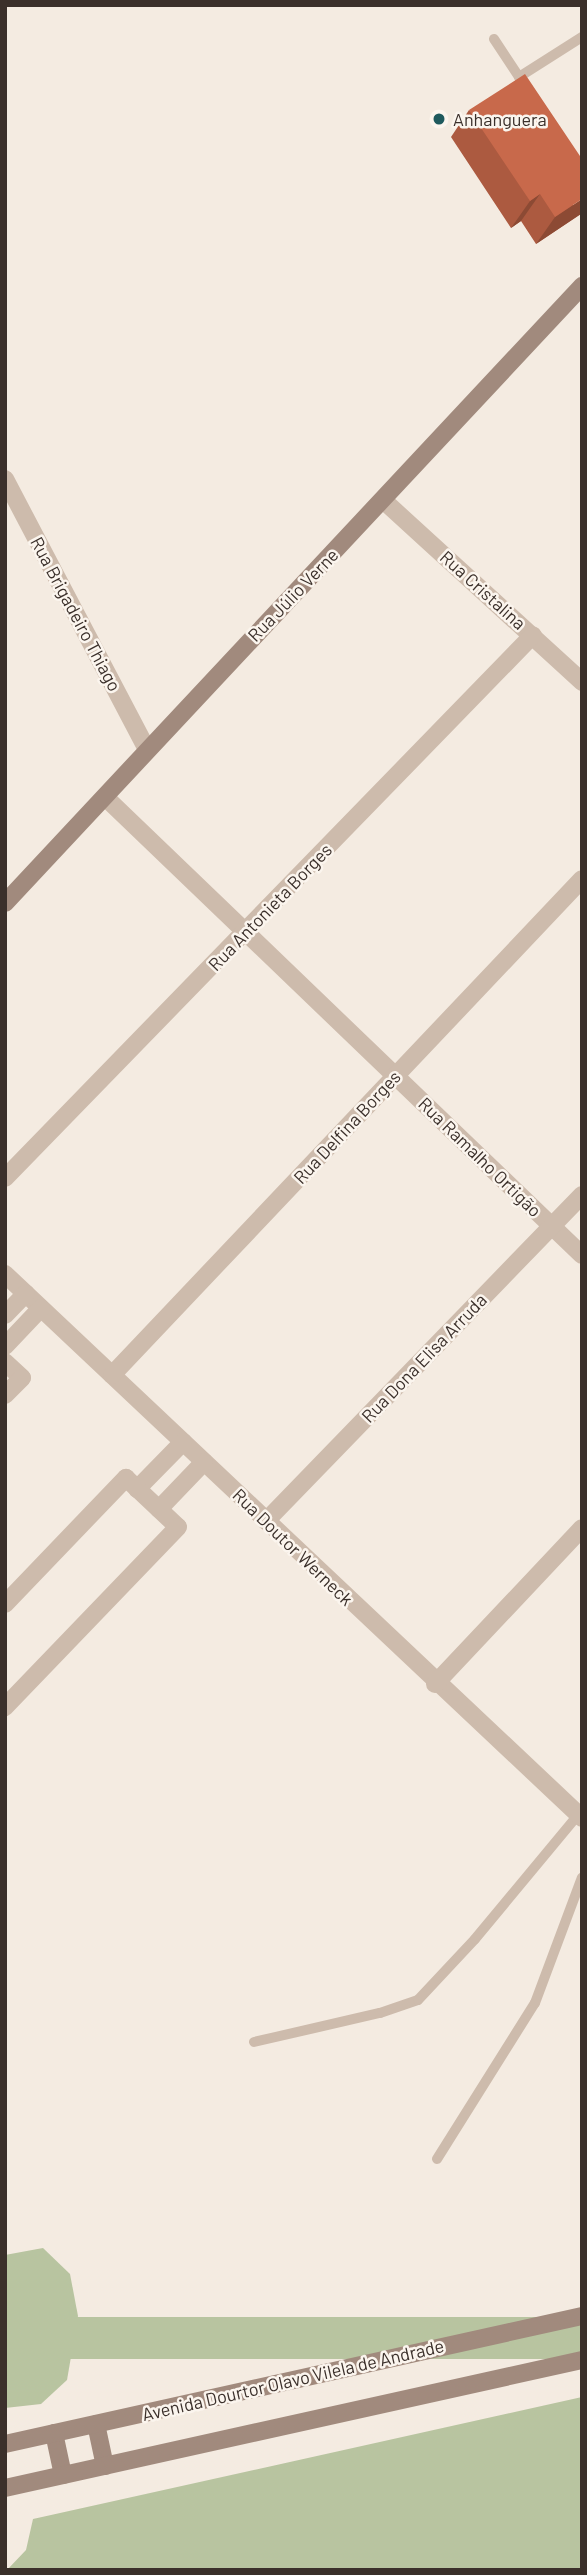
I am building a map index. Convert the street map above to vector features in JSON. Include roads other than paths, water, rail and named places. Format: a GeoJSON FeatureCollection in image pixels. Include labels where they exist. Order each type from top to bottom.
{"type":"FeatureCollection","features":[{"type":"Feature","properties":{"kind":"main road","name":"Rua Júlio Verne"},"geometry":{"type":"LineString","coordinates":[[5,904],[146,749],[582,286]]}},
{"type":"Feature","properties":{"kind":"main road","name":"Avenida Dourtor Olavo Vilela de Andrade"},"geometry":{"type":"LineString","coordinates":[[5,2444],[582,2316]]}},
{"type":"Feature","properties":{"kind":"main road"},"geometry":{"type":"LineString","coordinates":[[5,2488],[582,2360]]}},
{"type":"Feature","properties":{"kind":"main road"},"geometry":{"type":"LineString","coordinates":[[96,2424],[105,2466]]}},
{"type":"Feature","properties":{"kind":"main road"},"geometry":{"type":"LineString","coordinates":[[54,2433],[63,2475]]}},
{"type":"Feature","properties":{"kind":"street","name":"Rua Brigadeiro Thiago"},"geometry":{"type":"LineString","coordinates":[[5,479],[146,749]]}},
{"type":"Feature","properties":{"kind":"street","name":"Rua Cristalina"},"geometry":{"type":"LineString","coordinates":[[383,500],[582,682]]}},
{"type":"Feature","properties":{"kind":"street","name":"Rua Antonieta Borges"},"geometry":{"type":"LineString","coordinates":[[5,1178],[533,635]]}},
{"type":"Feature","properties":{"kind":"street","name":"Rua Ramalho Ortigão"},"geometry":{"type":"LineString","coordinates":[[105,797],[582,1255]]}},
{"type":"Feature","properties":{"kind":"street","name":"Rua Delfina Borges"},"geometry":{"type":"LineString","coordinates":[[112,1375],[582,879]]}},
{"type":"Feature","properties":{"kind":"street","name":"Rua Dona Elisa Arruda"},"geometry":{"type":"LineString","coordinates":[[266,1521],[582,1195]]}},
{"type":"Feature","properties":{"kind":"street","name":"Rua Doutor Werneck"},"geometry":{"type":"LineString","coordinates":[[5,1274],[435,1684],[580,1816]]}},
{"type":"Feature","properties":{"kind":"street"},"geometry":{"type":"LineString","coordinates":[[5,1315],[26,1293]]}},
{"type":"Feature","properties":{"kind":"street"},"geometry":{"type":"LineString","coordinates":[[5,1346],[41,1308]]}},
{"type":"Feature","properties":{"kind":"street"},"geometry":{"type":"LineString","coordinates":[[5,1362],[22,1378],[5,1395]]}},
{"type":"Feature","properties":{"kind":"street"},"geometry":{"type":"LineString","coordinates":[[137,1489],[183,1442]]}},
{"type":"Feature","properties":{"kind":"street"},"geometry":{"type":"LineString","coordinates":[[159,1509],[204,1462]]}},
{"type":"Feature","properties":{"kind":"street"},"geometry":{"type":"LineString","coordinates":[[5,1604],[125,1478],[178,1527],[5,1707]]}},
{"type":"Feature","properties":{"kind":"street"},"geometry":{"type":"LineString","coordinates":[[435,1684],[582,1528]]}},
{"type":"Feature","properties":{"kind":"lane"},"geometry":{"type":"LineString","coordinates":[[519,76],[582,37]]}},
{"type":"Feature","properties":{"kind":"lane"},"geometry":{"type":"LineString","coordinates":[[495,39],[533,98]]}},
{"type":"Feature","properties":{"kind":"lane"},"geometry":{"type":"LineString","coordinates":[[254,2042],[380,2013],[418,2000],[475,1939],[580,1816]]}},
{"type":"Feature","properties":{"kind":"lane"},"geometry":{"type":"LineString","coordinates":[[437,2159],[535,2003],[582,1877]]}},
{"type":"Feature","properties":{"kind":"place","name":"Anhanguera"},"geometry":{"type":"Point","coordinates":[439,119]}}]}
